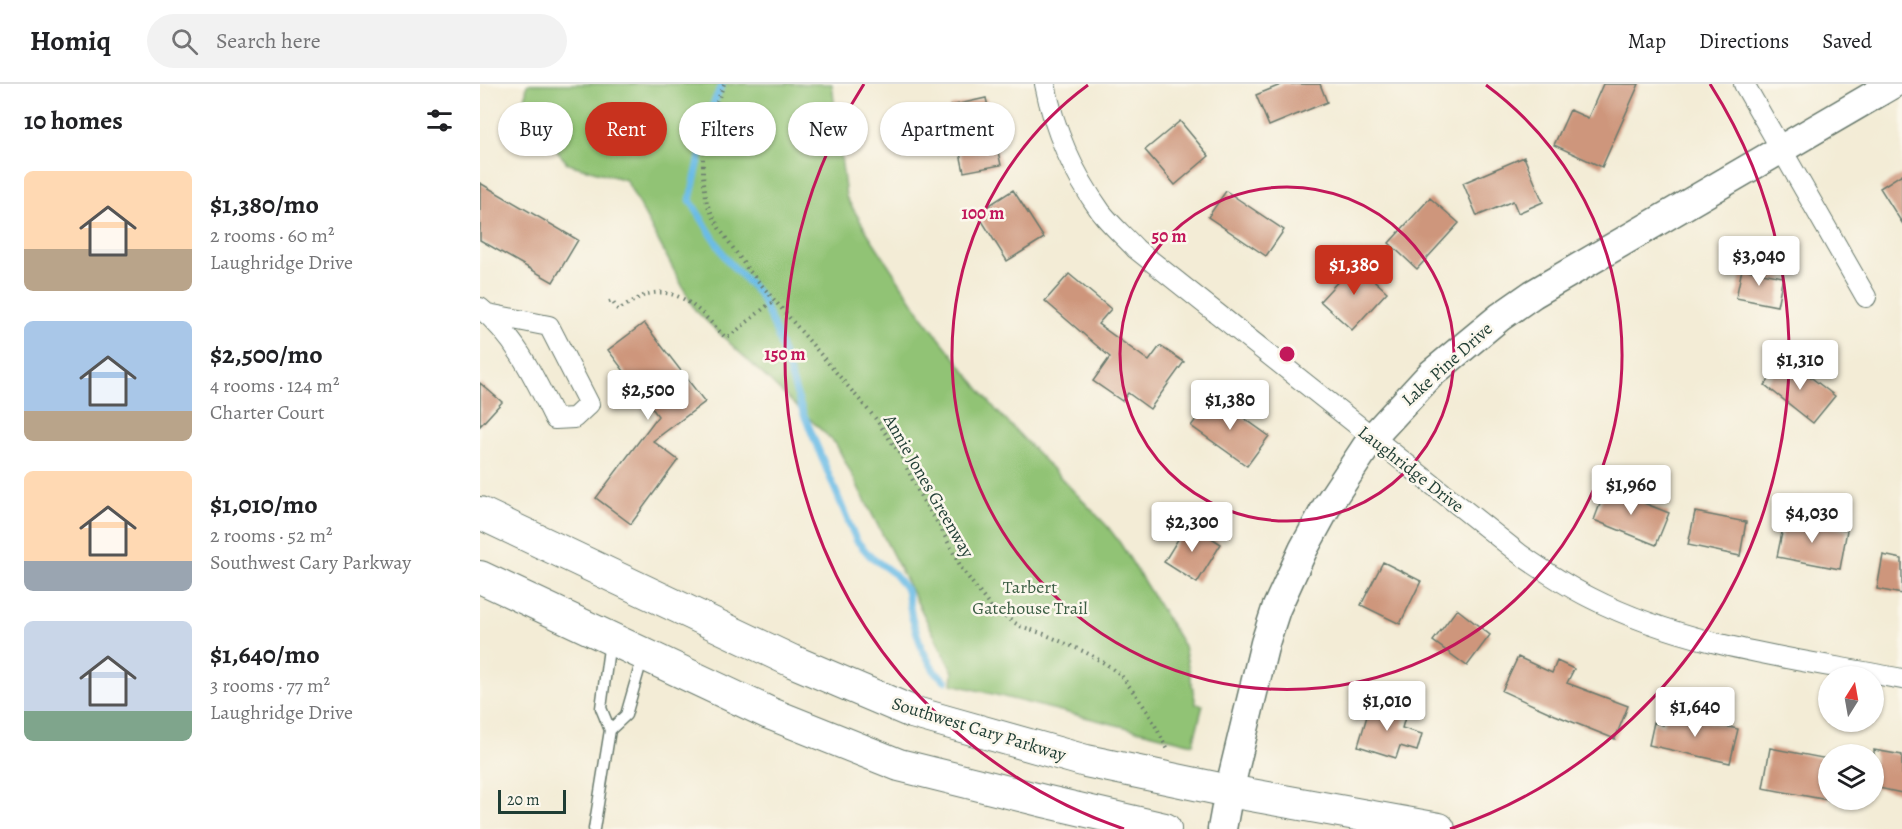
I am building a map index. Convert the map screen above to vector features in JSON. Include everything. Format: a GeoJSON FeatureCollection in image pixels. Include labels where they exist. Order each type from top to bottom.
{"type":"FeatureCollection","features":[{"type":"Feature","properties":{"kind":"main road","name":"Southwest Cary Parkway"},"geometry":{"type":"LineString","coordinates":[[480,513],[792,661],[912,712],[1086,761],[1229,791],[1439,829]]}},
{"type":"Feature","properties":{"kind":"main road"},"geometry":{"type":"LineString","coordinates":[[480,577],[769,713],[899,765],[1165,829]]}},
{"type":"Feature","properties":{"kind":"street","name":"Laughridge Drive"},"geometry":{"type":"LineString","coordinates":[[1045,84],[1050,111],[1065,151],[1081,182],[1102,214],[1136,249],[1521,555],[1560,582],[1593,599],[1637,617],[1719,644],[1902,678]]}},
{"type":"Feature","properties":{"kind":"street"},"geometry":{"type":"LineString","coordinates":[[1744,84],[1866,297]]}},
{"type":"Feature","properties":{"kind":"street","name":"Lake Pine Drive"},"geometry":{"type":"LineString","coordinates":[[1222,829],[1265,643],[1276,609],[1322,515],[1372,438],[1431,374],[1500,317],[1533,294],[1893,84]]}},
{"type":"Feature","properties":{"kind":"street"},"geometry":{"type":"LineString","coordinates":[[484,311],[549,326],[589,404],[574,418],[555,420],[529,366],[484,311]]}},
{"type":"Feature","properties":{"kind":"lane"},"geometry":{"type":"LineString","coordinates":[[594,829],[610,730],[601,708],[611,638]]}},
{"type":"Feature","properties":{"kind":"lane"},"geometry":{"type":"LineString","coordinates":[[610,730],[626,715],[644,654]]}},
{"type":"Feature","properties":{"kind":"path","name":"Annie Jones Greenway"},"geometry":{"type":"LineString","coordinates":[[724,84],[704,144],[702,176],[707,204],[719,228],[738,256],[875,418],[900,454],[922,500],[939,525],[962,568],[991,608],[1020,626],[1085,652],[1121,675],[1148,712],[1169,752]]}},
{"type":"Feature","properties":{"kind":"path"},"geometry":{"type":"LineString","coordinates":[[609,302],[612,301],[618,310],[644,296],[655,293],[671,295],[695,306],[724,336],[730,336],[768,305],[776,302]]}},
{"type":"Feature","properties":{"kind":"green space","name":"Tarbert Gatehouse Trail"},"geometry":{"type":"Polygon","coordinates":[[[527,84],[832,84],[834,102],[788,102],[788,156],[841,156],[846,197],[922,316],[996,410],[1108,527],[1120,543],[1184,646],[1196,704],[1203,705],[1193,744],[952,684],[953,672],[836,444],[695,310],[626,180],[568,164],[561,156],[573,156],[573,102],[525,102],[527,84]]]}},
{"type":"Feature","properties":{"kind":"building"},"geometry":{"type":"Polygon","coordinates":[[[1283,84],[1320,84],[1327,102],[1269,126],[1256,95],[1283,84]]]}},
{"type":"Feature","properties":{"kind":"building"},"geometry":{"type":"Polygon","coordinates":[[[1603,84],[1639,84],[1602,167],[1554,145],[1570,110],[1588,118],[1603,84]]]}},
{"type":"Feature","properties":{"kind":"building"},"geometry":{"type":"Polygon","coordinates":[[[986,98],[987,102],[968,102],[986,98]]]}},
{"type":"Feature","properties":{"kind":"building"},"geometry":{"type":"Polygon","coordinates":[[[1180,121],[1209,156],[1175,185],[1145,150],[1180,121]]]}},
{"type":"Feature","properties":{"kind":"building"},"geometry":{"type":"Polygon","coordinates":[[[961,156],[999,156],[1001,165],[964,172],[961,156]]]}},
{"type":"Feature","properties":{"kind":"building"},"geometry":{"type":"Polygon","coordinates":[[[1524,157],[1543,202],[1518,213],[1513,201],[1477,216],[1463,183],[1524,157]]]}},
{"type":"Feature","properties":{"kind":"building"},"geometry":{"type":"Polygon","coordinates":[[[1902,174],[1902,223],[1880,188],[1902,174]]]}},
{"type":"Feature","properties":{"kind":"building"},"geometry":{"type":"Polygon","coordinates":[[[480,183],[578,240],[553,282],[480,240],[480,183]]]}},
{"type":"Feature","properties":{"kind":"building"},"geometry":{"type":"Polygon","coordinates":[[[1013,190],[1044,238],[1007,261],[977,213],[1013,190]]]}},
{"type":"Feature","properties":{"kind":"building"},"geometry":{"type":"Polygon","coordinates":[[[1226,191],[1284,230],[1266,256],[1208,217],[1226,191]]]}},
{"type":"Feature","properties":{"kind":"building"},"geometry":{"type":"Polygon","coordinates":[[[1430,198],[1459,223],[1417,269],[1389,243],[1430,198]]]}},
{"type":"Feature","properties":{"kind":"building"},"geometry":{"type":"Polygon","coordinates":[[[1355,263],[1387,292],[1352,330],[1320,301],[1355,263]]]}},
{"type":"Feature","properties":{"kind":"building"},"geometry":{"type":"Polygon","coordinates":[[[1742,269],[1783,277],[1777,306],[1736,298],[1742,269]]]}},
{"type":"Feature","properties":{"kind":"building"},"geometry":{"type":"Polygon","coordinates":[[[1069,274],[1111,309],[1098,324],[1149,361],[1160,346],[1184,362],[1150,409],[1128,393],[1122,401],[1093,381],[1110,357],[1045,301],[1069,274]]]}},
{"type":"Feature","properties":{"kind":"building"},"geometry":{"type":"Polygon","coordinates":[[[644,323],[705,402],[653,441],[678,460],[631,524],[596,498],[658,416],[608,350],[644,323]]]}},
{"type":"Feature","properties":{"kind":"building"},"geometry":{"type":"Polygon","coordinates":[[[1786,358],[1835,396],[1813,423],[1765,385],[1786,358]]]}},
{"type":"Feature","properties":{"kind":"building"},"geometry":{"type":"Polygon","coordinates":[[[480,383],[502,402],[480,426],[480,383]]]}},
{"type":"Feature","properties":{"kind":"building"},"geometry":{"type":"Polygon","coordinates":[[[1213,396],[1269,436],[1247,466],[1191,426],[1213,396]]]}},
{"type":"Feature","properties":{"kind":"building"},"geometry":{"type":"Polygon","coordinates":[[[1606,488],[1669,513],[1656,545],[1594,520],[1606,488]]]}},
{"type":"Feature","properties":{"kind":"building"},"geometry":{"type":"Polygon","coordinates":[[[1695,512],[1746,522],[1740,556],[1688,545],[1695,512]]]}},
{"type":"Feature","properties":{"kind":"building"},"geometry":{"type":"Polygon","coordinates":[[[1785,518],[1847,530],[1840,569],[1777,557],[1785,518]]]}},
{"type":"Feature","properties":{"kind":"building"},"geometry":{"type":"Polygon","coordinates":[[[1188,523],[1221,544],[1197,583],[1164,562],[1188,523]]]}},
{"type":"Feature","properties":{"kind":"building"},"geometry":{"type":"Polygon","coordinates":[[[1883,555],[1902,559],[1902,594],[1877,589],[1883,555]]]}},
{"type":"Feature","properties":{"kind":"building"},"geometry":{"type":"Polygon","coordinates":[[[1383,562],[1421,581],[1400,624],[1361,605],[1383,562]]]}},
{"type":"Feature","properties":{"kind":"building"},"geometry":{"type":"Polygon","coordinates":[[[1457,609],[1490,635],[1467,666],[1433,641],[1457,609]]]}},
{"type":"Feature","properties":{"kind":"building"},"geometry":{"type":"Polygon","coordinates":[[[1518,657],[1552,673],[1557,661],[1574,669],[1567,683],[1628,706],[1615,739],[1502,691],[1518,657]]]}},
{"type":"Feature","properties":{"kind":"building"},"geometry":{"type":"Polygon","coordinates":[[[1371,703],[1406,714],[1402,728],[1422,734],[1417,751],[1400,746],[1396,758],[1358,746],[1371,703]]]}},
{"type":"Feature","properties":{"kind":"building"},"geometry":{"type":"Polygon","coordinates":[[[1666,713],[1738,729],[1730,763],[1649,745],[1654,722],[1663,725],[1666,713]]]}},
{"type":"Feature","properties":{"kind":"building"},"geometry":{"type":"Polygon","coordinates":[[[1770,748],[1818,757],[1818,798],[1763,788],[1770,748]]]}},
{"type":"Feature","properties":{"kind":"building"},"geometry":{"type":"Polygon","coordinates":[[[1884,752],[1902,755],[1902,793],[1884,789],[1884,752]]]}},
{"type":"Feature","properties":{"kind":"waterway"},"geometry":{"type":"LineString","coordinates":[[722,84],[711,109],[690,200],[727,260],[759,294],[775,329],[802,410],[856,540],[870,556],[893,573],[907,590],[912,618],[922,649],[935,672],[946,681]]}}]}
